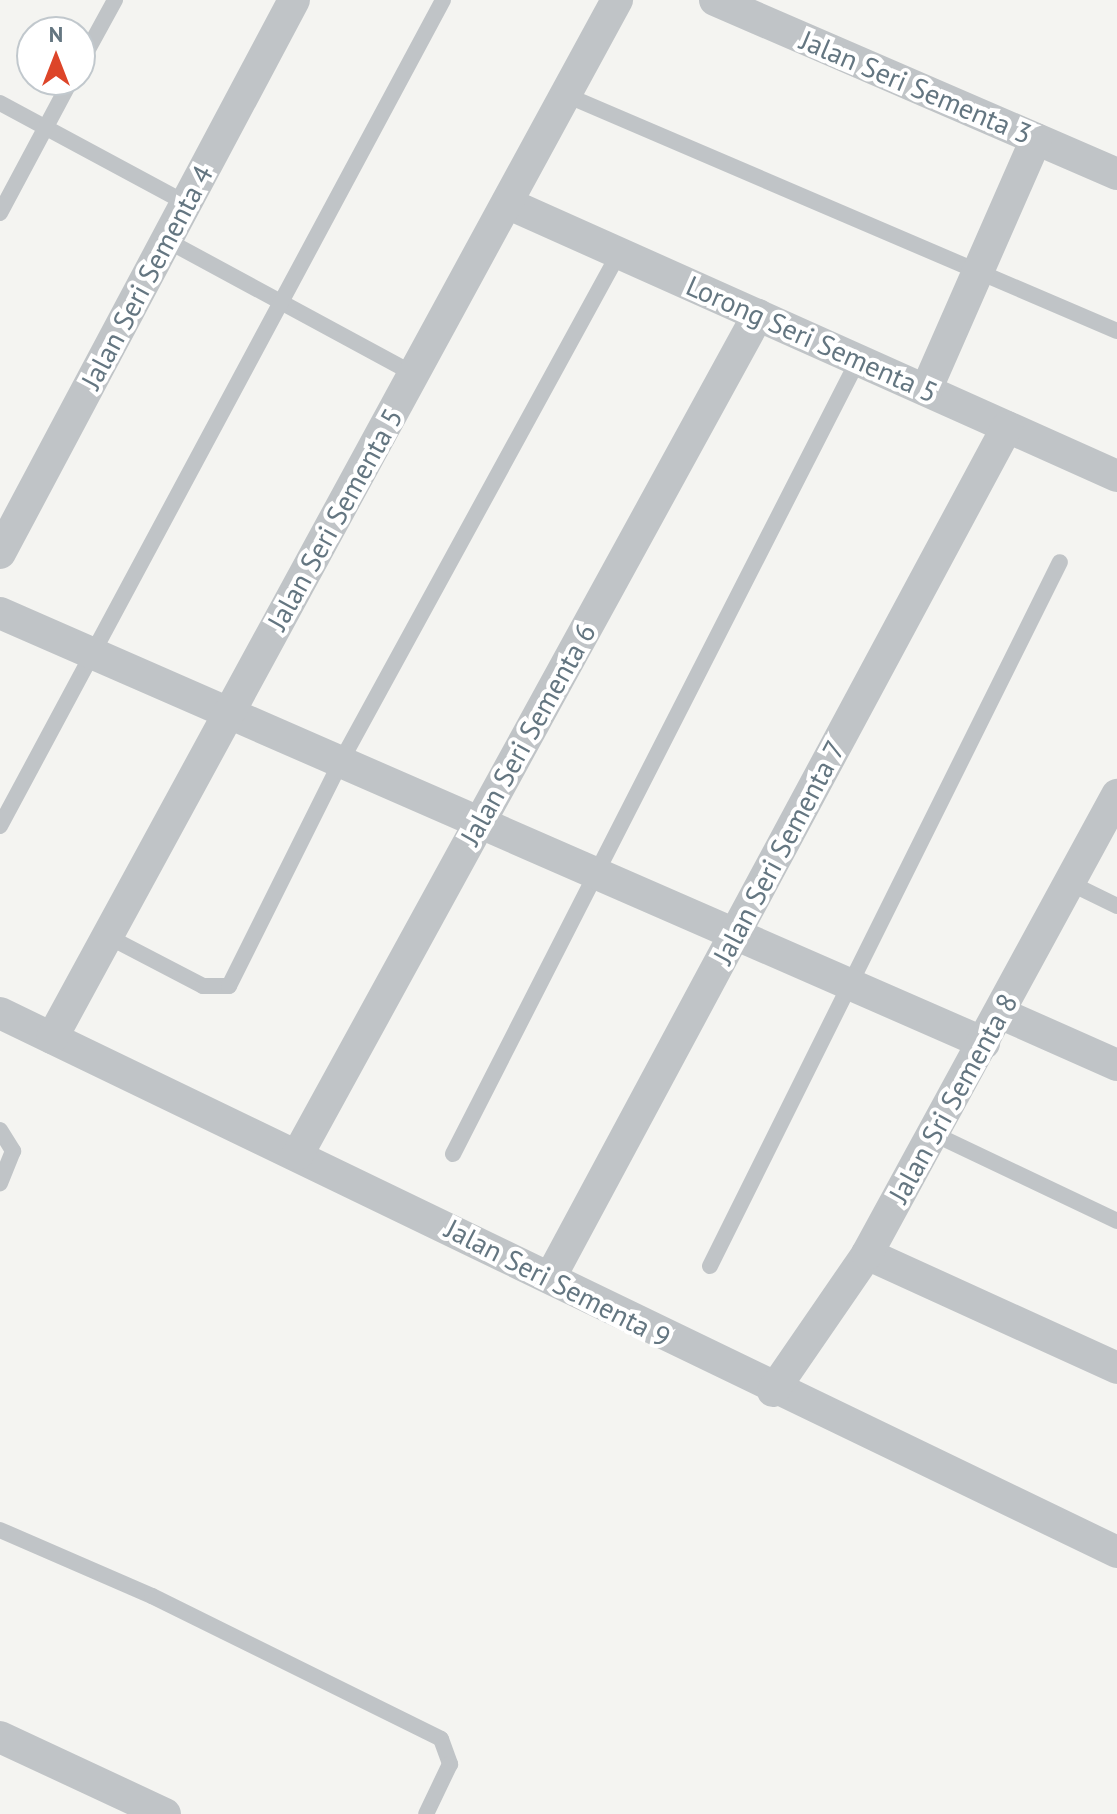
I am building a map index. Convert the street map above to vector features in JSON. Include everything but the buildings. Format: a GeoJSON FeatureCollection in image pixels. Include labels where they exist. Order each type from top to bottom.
{"type":"FeatureCollection","features":[{"type":"Feature","properties":{"kind":"street","name":"Jalan Seri Sementa 4"},"geometry":{"type":"LineString","coordinates":[[0,553],[294,0]]}},
{"type":"Feature","properties":{"kind":"street","name":"Jalan Seri Sementa 5"},"geometry":{"type":"LineString","coordinates":[[52,1038],[617,0]]}},
{"type":"Feature","properties":{"kind":"street","name":"Jalan Seri Sementa 3"},"geometry":{"type":"LineString","coordinates":[[715,0],[1117,174]]}},
{"type":"Feature","properties":{"kind":"street"},"geometry":{"type":"LineString","coordinates":[[926,390],[1036,139]]}},
{"type":"Feature","properties":{"kind":"street","name":"Lorong Seri Sementa 5"},"geometry":{"type":"LineString","coordinates":[[507,203],[1117,476]]}},
{"type":"Feature","properties":{"kind":"street","name":"Jalan Seri Sementa 6"},"geometry":{"type":"LineString","coordinates":[[298,1154],[758,315]]}},
{"type":"Feature","properties":{"kind":"street","name":"Jalan Seri Sementa 7"},"geometry":{"type":"LineString","coordinates":[[550,1278],[1007,427]]}},
{"type":"Feature","properties":{"kind":"street"},"geometry":{"type":"LineString","coordinates":[[0,613],[984,1043]]}},
{"type":"Feature","properties":{"kind":"street","name":"Jalan Sri Sementa 8"},"geometry":{"type":"LineString","coordinates":[[773,1391],[867,1254],[932,1133],[1002,1014],[1117,795]]}},
{"type":"Feature","properties":{"kind":"street","name":"Jalan Seri Sementa 9"},"geometry":{"type":"LineString","coordinates":[[0,1013],[298,1154],[773,1391],[1117,1552]]}},
{"type":"Feature","properties":{"kind":"street"},"geometry":{"type":"LineString","coordinates":[[1002,1014],[1117,1065]]}},
{"type":"Feature","properties":{"kind":"street"},"geometry":{"type":"LineString","coordinates":[[867,1254],[1117,1368]]}},
{"type":"Feature","properties":{"kind":"street"},"geometry":{"type":"LineString","coordinates":[[0,1737],[165,1814]]}},
{"type":"Feature","properties":{"kind":"lane"},"geometry":{"type":"LineString","coordinates":[[96,35],[115,0]]}},
{"type":"Feature","properties":{"kind":"lane"},"geometry":{"type":"LineString","coordinates":[[0,826],[284,305],[443,0]]}},
{"type":"Feature","properties":{"kind":"lane"},"geometry":{"type":"LineString","coordinates":[[566,95],[1117,331]]}},
{"type":"Feature","properties":{"kind":"lane"},"geometry":{"type":"LineString","coordinates":[[0,213],[62,96]]}},
{"type":"Feature","properties":{"kind":"lane"},"geometry":{"type":"LineString","coordinates":[[0,103],[186,203]]}},
{"type":"Feature","properties":{"kind":"lane"},"geometry":{"type":"LineString","coordinates":[[168,241],[414,374]]}},
{"type":"Feature","properties":{"kind":"lane"},"geometry":{"type":"LineString","coordinates":[[107,936],[203,986],[229,986],[340,763],[619,253]]}},
{"type":"Feature","properties":{"kind":"lane"},"geometry":{"type":"LineString","coordinates":[[453,1154],[858,360]]}},
{"type":"Feature","properties":{"kind":"lane"},"geometry":{"type":"LineString","coordinates":[[710,1266],[845,983],[1060,562]]}},
{"type":"Feature","properties":{"kind":"lane"},"geometry":{"type":"LineString","coordinates":[[1070,883],[1117,906]]}},
{"type":"Feature","properties":{"kind":"lane"},"geometry":{"type":"LineString","coordinates":[[0,1130],[11,1136],[13,1151],[0,1183]]}},
{"type":"Feature","properties":{"kind":"lane"},"geometry":{"type":"LineString","coordinates":[[932,1133],[1117,1221]]}},
{"type":"Feature","properties":{"kind":"lane"},"geometry":{"type":"LineString","coordinates":[[0,1530],[152,1596],[441,1739],[450,1764],[426,1814]]}}]}
